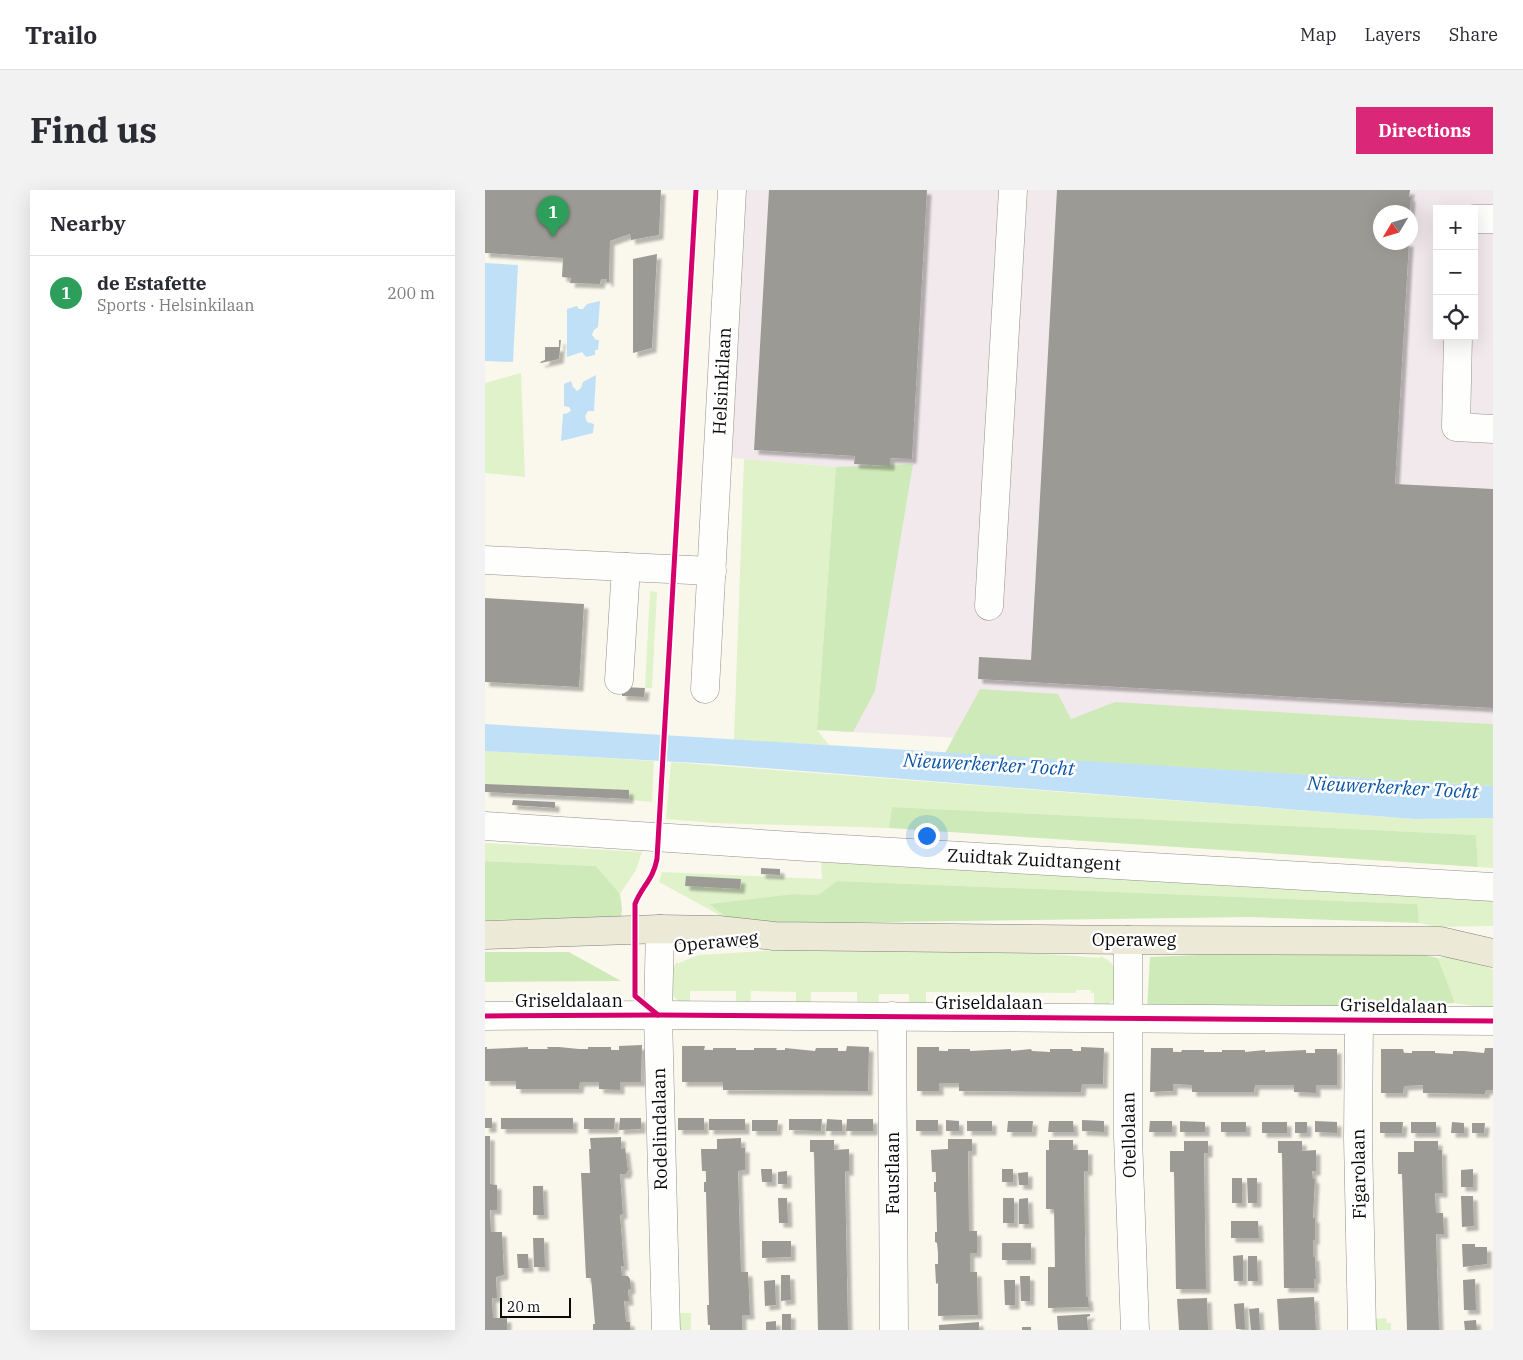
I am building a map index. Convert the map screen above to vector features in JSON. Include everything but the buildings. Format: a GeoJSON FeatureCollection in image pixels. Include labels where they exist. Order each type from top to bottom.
{"type":"FeatureCollection","features":[{"type":"Feature","properties":{"kind":"main road","name":"Operaweg"},"geometry":{"type":"LineString","coordinates":[[497,935],[561,931],[660,938],[719,930],[774,936],[1440,941],[1493,953]]}},
{"type":"Feature","properties":{"kind":"street","name":"Helsinkilaan"},"geometry":{"type":"LineString","coordinates":[[705,689],[732,190]]}},
{"type":"Feature","properties":{"kind":"street"},"geometry":{"type":"LineString","coordinates":[[989,606],[1013,190]]}},
{"type":"Feature","properties":{"kind":"street"},"geometry":{"type":"LineString","coordinates":[[1478,219],[1493,219]]}},
{"type":"Feature","properties":{"kind":"street"},"geometry":{"type":"LineString","coordinates":[[1458,340],[1455,427],[1493,429]]}},
{"type":"Feature","properties":{"kind":"street"},"geometry":{"type":"LineString","coordinates":[[485,560],[712,571]]}},
{"type":"Feature","properties":{"kind":"street"},"geometry":{"type":"LineString","coordinates":[[619,680],[626,567]]}},
{"type":"Feature","properties":{"kind":"street","name":"Zuidtak Zuidtangent"},"geometry":{"type":"LineString","coordinates":[[485,826],[1493,887]]}},
{"type":"Feature","properties":{"kind":"street","name":"Rodelindalaan"},"geometry":{"type":"LineString","coordinates":[[660,938],[658,1014],[666,1330]]}},
{"type":"Feature","properties":{"kind":"street","name":"Otellolaan"},"geometry":{"type":"LineString","coordinates":[[1128,940],[1128,1148],[1135,1330]]}},
{"type":"Feature","properties":{"kind":"street","name":"Griseldalaan"},"geometry":{"type":"LineString","coordinates":[[485,1016],[658,1014],[1493,1021]]}},
{"type":"Feature","properties":{"kind":"street","name":"Faustlaan"},"geometry":{"type":"LineString","coordinates":[[892,1016],[894,1330]]}},
{"type":"Feature","properties":{"kind":"street","name":"Figarolaan"},"geometry":{"type":"LineString","coordinates":[[1359,1019],[1358,1138],[1362,1330]]}},
{"type":"Feature","properties":{"kind":"shaded area"},"geometry":{"type":"Polygon","coordinates":[[[742,190],[1493,190],[1493,768],[817,730],[836,467],[732,458],[742,190]]]}},
{"type":"Feature","properties":{"kind":"green space"},"geometry":{"type":"Polygon","coordinates":[[[521,373],[525,477],[485,473],[485,383],[521,373]]]}},
{"type":"Feature","properties":{"kind":"green space"},"geometry":{"type":"Polygon","coordinates":[[[744,459],[836,467],[817,730],[829,745],[734,740],[744,459]]]}},
{"type":"Feature","properties":{"kind":"green space"},"geometry":{"type":"Polygon","coordinates":[[[913,464],[875,691],[853,732],[817,730],[836,467],[913,464]]]}},
{"type":"Feature","properties":{"kind":"green space"},"geometry":{"type":"Polygon","coordinates":[[[650,591],[657,592],[652,688],[645,688],[650,591]]]}},
{"type":"Feature","properties":{"kind":"green space"},"geometry":{"type":"Polygon","coordinates":[[[980,689],[1058,694],[1071,719],[1115,702],[1493,724],[1493,786],[945,753],[980,689]]]}},
{"type":"Feature","properties":{"kind":"green space"},"geometry":{"type":"Polygon","coordinates":[[[485,751],[654,761],[652,802],[630,800],[629,790],[568,789],[485,784],[485,751]]]}},
{"type":"Feature","properties":{"kind":"green space"},"geometry":{"type":"Polygon","coordinates":[[[671,762],[1414,819],[1493,818],[1493,868],[1478,867],[1476,835],[892,807],[889,828],[714,823],[666,819],[671,762]]]}},
{"type":"Feature","properties":{"kind":"green space"},"geometry":{"type":"Polygon","coordinates":[[[892,807],[1476,835],[1478,867],[889,828],[892,807]]]}},
{"type":"Feature","properties":{"kind":"green space"},"geometry":{"type":"Polygon","coordinates":[[[485,843],[642,852],[636,870],[620,894],[596,866],[485,861],[485,843]]]}},
{"type":"Feature","properties":{"kind":"green space"},"geometry":{"type":"Polygon","coordinates":[[[485,861],[596,866],[620,894],[621,919],[485,920],[485,861]]]}},
{"type":"Feature","properties":{"kind":"green space"},"geometry":{"type":"Polygon","coordinates":[[[821,862],[1493,897],[1493,926],[1436,927],[1419,923],[1416,904],[837,881],[818,895],[793,894],[710,904],[736,924],[659,882],[662,872],[822,879],[821,862]]]}},
{"type":"Feature","properties":{"kind":"green space"},"geometry":{"type":"Polygon","coordinates":[[[837,881],[1417,904],[1419,923],[1250,917],[736,924],[709,904],[793,894],[818,895],[837,881]]]}},
{"type":"Feature","properties":{"kind":"green space"},"geometry":{"type":"Polygon","coordinates":[[[780,950],[1034,953],[1100,958],[1100,956],[1111,963],[1116,971],[1119,995],[1102,1010],[1094,1009],[1094,993],[1091,993],[1091,990],[1076,990],[1076,993],[926,992],[926,1009],[909,1009],[909,994],[879,994],[878,1009],[857,1008],[857,992],[811,992],[811,1008],[796,1008],[796,992],[751,991],[750,1008],[736,1008],[736,991],[690,991],[690,1008],[685,1008],[669,992],[671,972],[676,963],[698,955],[780,950]]]}},
{"type":"Feature","properties":{"kind":"green space"},"geometry":{"type":"Polygon","coordinates":[[[485,952],[569,952],[621,981],[485,982],[485,952]]]}},
{"type":"Feature","properties":{"kind":"green space"},"geometry":{"type":"Polygon","coordinates":[[[1411,952],[1438,958],[1455,1003],[1346,1008],[1147,1010],[1150,957],[1251,953],[1411,952]]]}},
{"type":"Feature","properties":{"kind":"green space"},"geometry":{"type":"Polygon","coordinates":[[[1452,957],[1493,969],[1493,1009],[1455,1003],[1438,958],[1452,957]]]}},
{"type":"Feature","properties":{"kind":"green space"},"geometry":{"type":"Polygon","coordinates":[[[677,1313],[691,1313],[691,1330],[678,1330],[677,1313]]]}},
{"type":"Feature","properties":{"kind":"green space"},"geometry":{"type":"Polygon","coordinates":[[[1386,1318],[1387,1323],[1391,1323],[1391,1330],[1373,1330],[1373,1319],[1386,1318]]]}},
{"type":"Feature","properties":{"kind":"water"},"geometry":{"type":"Polygon","coordinates":[[[485,263],[518,265],[513,362],[485,361],[485,263]]]}},
{"type":"Feature","properties":{"kind":"water"},"geometry":{"type":"Polygon","coordinates":[[[600,301],[598,327],[592,335],[596,340],[599,340],[598,350],[595,350],[595,355],[586,357],[582,352],[567,357],[567,309],[577,306],[579,309],[583,309],[587,304],[600,301]]]}},
{"type":"Feature","properties":{"kind":"water"},"geometry":{"type":"Polygon","coordinates":[[[596,375],[594,411],[588,411],[585,416],[587,422],[594,424],[593,433],[561,441],[563,414],[571,410],[569,407],[564,406],[564,384],[571,381],[577,391],[581,388],[583,382],[596,375]]]}},
{"type":"Feature","properties":{"kind":"water","name":"Nieuwerkerker Tocht"},"geometry":{"type":"Polygon","coordinates":[[[485,724],[1493,786],[1493,818],[1414,819],[714,764],[485,751],[485,724]]]}},
{"type":"Feature","properties":{"kind":"cycle path"},"geometry":{"type":"LineString","coordinates":[[658,1015],[635,996],[635,904],[653,872],[657,859],[696,190]]}},
{"type":"Feature","properties":{"kind":"cycle path"},"geometry":{"type":"LineString","coordinates":[[485,1016],[658,1015],[1493,1021]]}},
{"type":"Feature","properties":{"kind":"place","name":"de Estafette"},"geometry":{"type":"Point","coordinates":[553,237]}}]}
